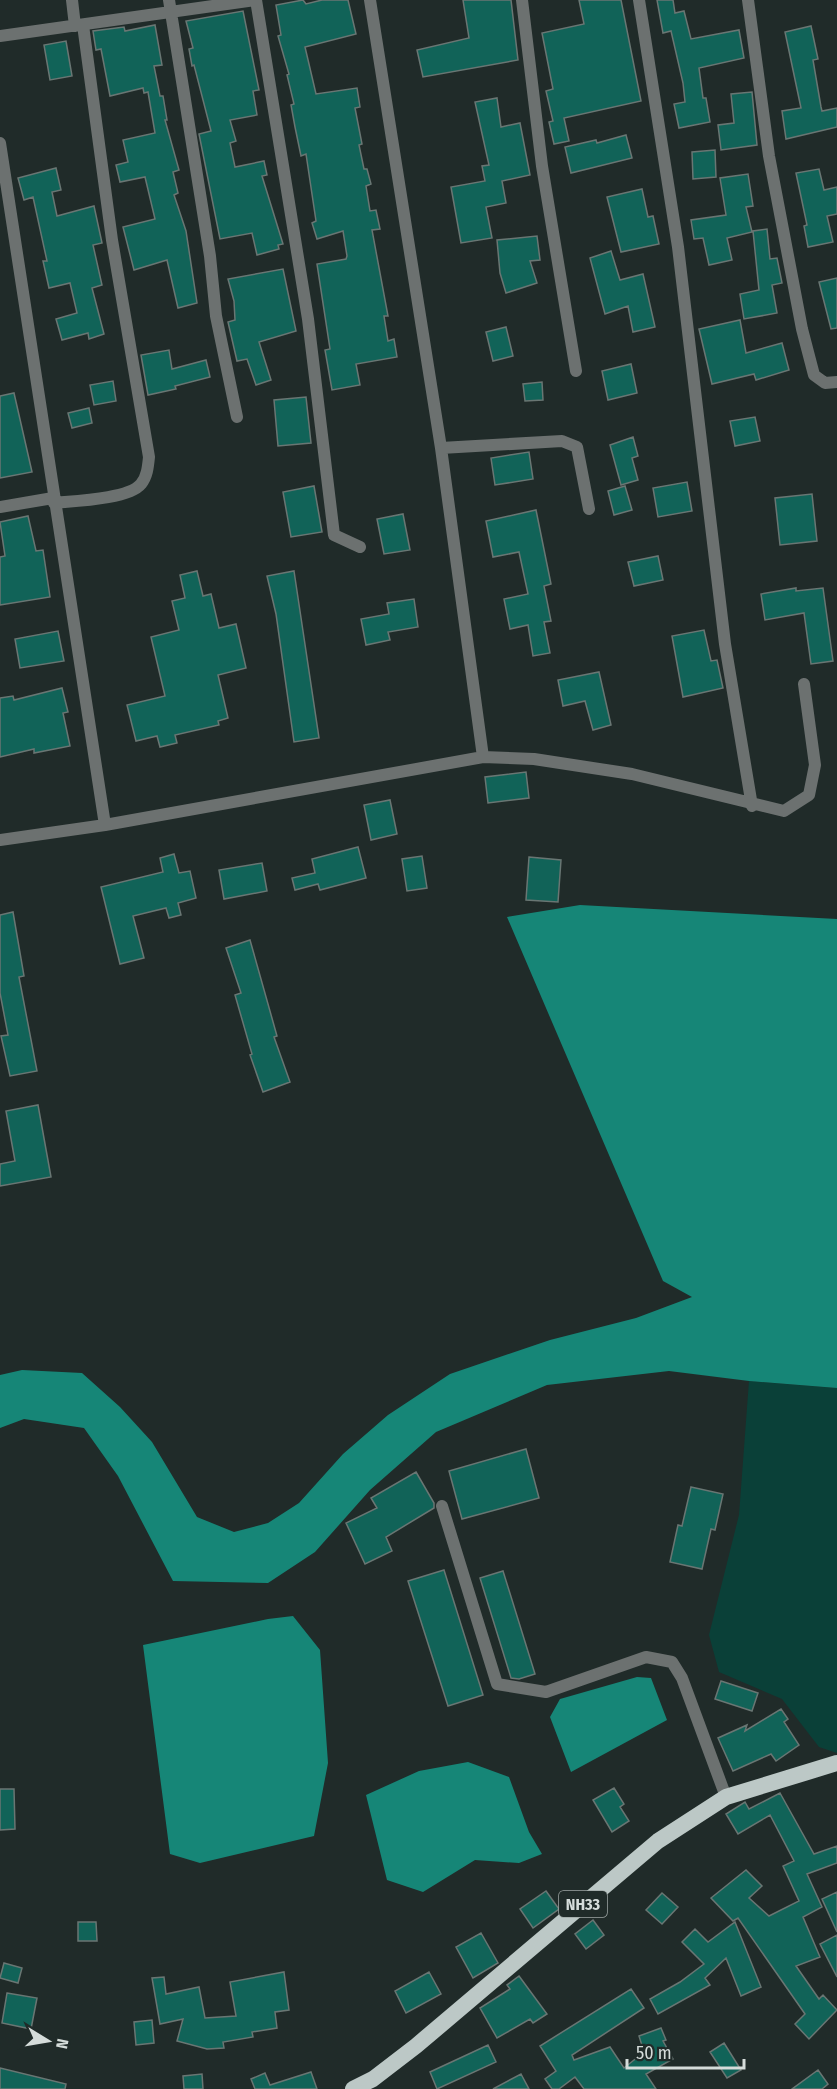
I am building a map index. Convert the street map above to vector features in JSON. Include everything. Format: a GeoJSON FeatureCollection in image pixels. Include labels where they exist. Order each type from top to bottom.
{"type":"FeatureCollection","features":[{"type":"Feature","properties":{"kind":"highway","name":"NH33"},"geometry":{"type":"LineString","coordinates":[[353,2089],[373,2079],[416,2046],[658,1840],[726,1797],[837,1763]]}},
{"type":"Feature","properties":{"kind":"street"},"geometry":{"type":"LineString","coordinates":[[0,507],[128,493],[140,486],[147,474],[149,457],[79,26],[72,0]]}},
{"type":"Feature","properties":{"kind":"street"},"geometry":{"type":"LineString","coordinates":[[0,36],[79,26],[170,6],[255,0],[308,319],[334,535],[360,547]]}},
{"type":"Feature","properties":{"kind":"street"},"geometry":{"type":"LineString","coordinates":[[370,0],[441,448],[483,757]]}},
{"type":"Feature","properties":{"kind":"street"},"geometry":{"type":"LineString","coordinates":[[522,0],[542,166],[576,371]]}},
{"type":"Feature","properties":{"kind":"street"},"geometry":{"type":"LineString","coordinates":[[639,0],[678,247],[725,644],[752,806]]}},
{"type":"Feature","properties":{"kind":"street"},"geometry":{"type":"LineString","coordinates":[[748,0],[769,156],[802,329],[814,375],[825,383],[837,382]]}},
{"type":"Feature","properties":{"kind":"street"},"geometry":{"type":"LineString","coordinates":[[170,6],[210,256],[216,316],[237,417]]}},
{"type":"Feature","properties":{"kind":"street"},"geometry":{"type":"LineString","coordinates":[[0,143],[53,501],[105,825]]}},
{"type":"Feature","properties":{"kind":"street"},"geometry":{"type":"LineString","coordinates":[[441,448],[562,441],[577,447],[589,509]]}},
{"type":"Feature","properties":{"kind":"street"},"geometry":{"type":"LineString","coordinates":[[0,840],[105,825],[483,757],[534,759],[632,774],[752,806],[784,811],[809,795],[815,765],[804,684]]}},
{"type":"Feature","properties":{"kind":"street"},"geometry":{"type":"LineString","coordinates":[[442,1506],[497,1684],[546,1692],[646,1657],[672,1662],[682,1677],[726,1797]]}},
{"type":"Feature","properties":{"kind":"shaded area"},"geometry":{"type":"Polygon","coordinates":[[[580,905],[837,919],[837,1388],[749,1381],[669,1371],[547,1385],[436,1432],[370,1490],[315,1552],[268,1583],[173,1581],[118,1476],[84,1428],[24,1419],[0,1428],[0,1375],[22,1370],[82,1373],[120,1407],[152,1442],[197,1517],[234,1532],[268,1523],[299,1503],[343,1454],[388,1415],[450,1374],[550,1340],[636,1318],[692,1297],[663,1281],[507,917],[580,905]]]}},
{"type":"Feature","properties":{"kind":"shaded area"},"geometry":{"type":"Polygon","coordinates":[[[749,1381],[837,1388],[837,1753],[819,1747],[782,1699],[719,1672],[709,1635],[739,1515],[749,1381]]]}},
{"type":"Feature","properties":{"kind":"shaded area"},"geometry":{"type":"Polygon","coordinates":[[[293,1616],[320,1650],[328,1763],[314,1836],[200,1863],[170,1854],[143,1645],[268,1619],[293,1616]]]}},
{"type":"Feature","properties":{"kind":"shaded area"},"geometry":{"type":"Polygon","coordinates":[[[637,1677],[651,1678],[667,1720],[571,1772],[550,1717],[560,1699],[637,1677]]]}},
{"type":"Feature","properties":{"kind":"shaded area"},"geometry":{"type":"Polygon","coordinates":[[[468,1762],[509,1777],[529,1832],[542,1854],[519,1863],[475,1860],[423,1892],[387,1880],[366,1795],[419,1771],[468,1762]]]}},
{"type":"Feature","properties":{"kind":"building"},"geometry":{"type":"Polygon","coordinates":[[[303,0],[306,4],[322,0],[348,0],[356,34],[305,47],[316,94],[357,88],[360,107],[355,108],[362,144],[359,145],[364,169],[367,169],[371,184],[366,186],[370,211],[376,210],[380,229],[372,230],[388,316],[384,316],[388,341],[394,339],[397,357],[356,364],[360,385],[332,390],[325,350],[330,349],[317,264],[346,259],[347,256],[343,231],[317,239],[312,223],[316,221],[306,154],[301,156],[291,105],[294,104],[287,75],[289,74],[278,36],[281,35],[276,5],[303,0]]]}},
{"type":"Feature","properties":{"kind":"building"},"geometry":{"type":"Polygon","coordinates":[[[463,0],[511,0],[518,60],[423,77],[417,50],[469,38],[463,0]]]}},
{"type":"Feature","properties":{"kind":"building"},"geometry":{"type":"Polygon","coordinates":[[[579,0],[621,0],[641,101],[564,118],[569,141],[554,144],[549,122],[553,121],[546,91],[553,89],[542,33],[584,24],[579,0]]]}},
{"type":"Feature","properties":{"kind":"building"},"geometry":{"type":"Polygon","coordinates":[[[657,0],[673,0],[675,13],[684,11],[691,39],[739,30],[744,58],[699,68],[703,98],[706,98],[710,122],[679,128],[674,104],[685,102],[683,83],[671,31],[663,33],[657,0]]]}},
{"type":"Feature","properties":{"kind":"building"},"geometry":{"type":"Polygon","coordinates":[[[243,11],[259,90],[253,91],[257,115],[230,120],[236,141],[230,143],[235,167],[264,161],[267,175],[262,176],[283,244],[278,245],[279,249],[257,255],[252,233],[220,239],[199,134],[211,131],[194,65],[192,66],[189,49],[193,48],[186,21],[243,11]]]}},
{"type":"Feature","properties":{"kind":"building"},"geometry":{"type":"Polygon","coordinates":[[[155,25],[162,65],[154,66],[160,96],[163,96],[167,120],[165,120],[179,170],[173,172],[178,193],[174,195],[186,231],[197,303],[178,308],[167,260],[134,270],[123,227],[155,219],[145,177],[120,182],[116,165],[128,162],[123,140],[155,133],[148,92],[144,93],[143,88],[110,96],[101,49],[96,50],[93,31],[124,27],[125,31],[155,25]]]}},
{"type":"Feature","properties":{"kind":"building"},"geometry":{"type":"Polygon","coordinates":[[[811,26],[818,59],[813,60],[822,111],[837,108],[837,127],[786,139],[782,111],[801,108],[785,32],[811,26]]]}},
{"type":"Feature","properties":{"kind":"building"},"geometry":{"type":"Polygon","coordinates":[[[66,41],[72,76],[50,80],[44,45],[66,41]]]}},
{"type":"Feature","properties":{"kind":"building"},"geometry":{"type":"Polygon","coordinates":[[[752,92],[757,145],[721,150],[718,125],[734,123],[731,94],[752,92]]]}},
{"type":"Feature","properties":{"kind":"building"},"geometry":{"type":"Polygon","coordinates":[[[497,98],[501,127],[520,123],[530,175],[502,181],[506,203],[486,207],[492,238],[461,243],[451,187],[485,181],[482,166],[489,165],[475,102],[497,98]]]}},
{"type":"Feature","properties":{"kind":"building"},"geometry":{"type":"Polygon","coordinates":[[[626,135],[632,158],[571,173],[565,147],[596,140],[597,143],[626,135]]]}},
{"type":"Feature","properties":{"kind":"building"},"geometry":{"type":"Polygon","coordinates":[[[715,150],[716,177],[693,179],[692,152],[715,150]]]}},
{"type":"Feature","properties":{"kind":"building"},"geometry":{"type":"Polygon","coordinates":[[[56,168],[61,190],[52,192],[57,216],[94,206],[102,243],[93,245],[102,285],[92,288],[104,334],[89,339],[88,333],[62,340],[56,319],[77,313],[70,283],[49,288],[43,261],[47,261],[33,197],[24,200],[18,178],[56,168]]]}},
{"type":"Feature","properties":{"kind":"building"},"geometry":{"type":"Polygon","coordinates":[[[819,169],[824,190],[837,187],[837,214],[827,216],[833,242],[808,247],[804,226],[807,225],[796,173],[819,169]]]}},
{"type":"Feature","properties":{"kind":"building"},"geometry":{"type":"Polygon","coordinates":[[[748,174],[753,206],[746,207],[752,232],[727,238],[732,260],[709,265],[703,238],[694,239],[691,220],[726,215],[720,178],[748,174]]]}},
{"type":"Feature","properties":{"kind":"building"},"geometry":{"type":"Polygon","coordinates":[[[642,189],[648,217],[653,216],[659,244],[621,252],[607,197],[642,189]]]}},
{"type":"Feature","properties":{"kind":"building"},"geometry":{"type":"Polygon","coordinates":[[[767,229],[770,259],[777,258],[782,283],[772,285],[777,313],[744,319],[740,294],[759,290],[753,231],[767,229]]]}},
{"type":"Feature","properties":{"kind":"building"},"geometry":{"type":"Polygon","coordinates":[[[537,236],[540,260],[530,261],[537,283],[506,293],[500,273],[497,240],[537,236]]]}},
{"type":"Feature","properties":{"kind":"building"},"geometry":{"type":"Polygon","coordinates":[[[611,251],[620,280],[643,274],[655,327],[633,332],[628,306],[605,314],[590,258],[611,251]]]}},
{"type":"Feature","properties":{"kind":"building"},"geometry":{"type":"Polygon","coordinates":[[[283,269],[296,331],[259,342],[271,380],[256,385],[247,359],[237,361],[228,322],[235,320],[234,301],[228,279],[283,269]]]}},
{"type":"Feature","properties":{"kind":"building"},"geometry":{"type":"Polygon","coordinates":[[[837,278],[837,328],[831,329],[819,282],[837,278]]]}},
{"type":"Feature","properties":{"kind":"building"},"geometry":{"type":"Polygon","coordinates":[[[740,320],[746,353],[782,343],[789,370],[756,380],[754,374],[712,384],[699,329],[740,320]]]}},
{"type":"Feature","properties":{"kind":"building"},"geometry":{"type":"Polygon","coordinates":[[[506,327],[513,356],[493,361],[486,332],[506,327]]]}},
{"type":"Feature","properties":{"kind":"building"},"geometry":{"type":"Polygon","coordinates":[[[169,350],[172,369],[206,360],[210,377],[175,386],[176,389],[148,395],[141,355],[169,350]]]}},
{"type":"Feature","properties":{"kind":"building"},"geometry":{"type":"Polygon","coordinates":[[[631,364],[637,393],[608,400],[602,371],[631,364]]]}},
{"type":"Feature","properties":{"kind":"building"},"geometry":{"type":"Polygon","coordinates":[[[113,381],[116,401],[94,405],[90,385],[113,381]]]}},
{"type":"Feature","properties":{"kind":"building"},"geometry":{"type":"Polygon","coordinates":[[[542,382],[543,400],[525,401],[523,384],[542,382]]]}},
{"type":"Feature","properties":{"kind":"building"},"geometry":{"type":"Polygon","coordinates":[[[14,393],[32,472],[0,478],[0,396],[14,393]]]}},
{"type":"Feature","properties":{"kind":"building"},"geometry":{"type":"Polygon","coordinates":[[[306,397],[311,443],[278,446],[274,400],[306,397]]]}},
{"type":"Feature","properties":{"kind":"building"},"geometry":{"type":"Polygon","coordinates":[[[89,408],[92,423],[72,428],[68,413],[89,408]]]}},
{"type":"Feature","properties":{"kind":"building"},"geometry":{"type":"Polygon","coordinates":[[[755,417],[760,441],[735,446],[730,421],[755,417]]]}},
{"type":"Feature","properties":{"kind":"building"},"geometry":{"type":"Polygon","coordinates":[[[633,437],[638,456],[632,458],[638,480],[621,485],[610,445],[633,437]]]}},
{"type":"Feature","properties":{"kind":"building"},"geometry":{"type":"Polygon","coordinates":[[[529,452],[533,479],[495,485],[491,458],[529,452]]]}},
{"type":"Feature","properties":{"kind":"building"},"geometry":{"type":"Polygon","coordinates":[[[687,482],[692,511],[658,517],[653,488],[687,482]]]}},
{"type":"Feature","properties":{"kind":"building"},"geometry":{"type":"Polygon","coordinates":[[[314,486],[322,532],[291,537],[283,492],[314,486]]]}},
{"type":"Feature","properties":{"kind":"building"},"geometry":{"type":"Polygon","coordinates":[[[625,486],[632,510],[614,515],[608,491],[625,486]]]}},
{"type":"Feature","properties":{"kind":"building"},"geometry":{"type":"Polygon","coordinates":[[[812,494],[817,541],[780,545],[775,498],[812,494]]]}},
{"type":"Feature","properties":{"kind":"building"},"geometry":{"type":"Polygon","coordinates":[[[536,510],[551,584],[544,586],[551,621],[544,622],[550,653],[533,656],[528,625],[510,629],[504,599],[528,594],[519,552],[493,557],[486,521],[536,510]]]}},
{"type":"Feature","properties":{"kind":"building"},"geometry":{"type":"Polygon","coordinates":[[[403,514],[410,550],[384,554],[377,519],[403,514]]]}},
{"type":"Feature","properties":{"kind":"building"},"geometry":{"type":"Polygon","coordinates":[[[28,516],[36,551],[43,550],[50,597],[0,605],[0,557],[5,556],[0,522],[28,516]]]}},
{"type":"Feature","properties":{"kind":"building"},"geometry":{"type":"Polygon","coordinates":[[[658,556],[663,580],[634,586],[628,562],[658,556]]]}},
{"type":"Feature","properties":{"kind":"building"},"geometry":{"type":"Polygon","coordinates":[[[197,571],[203,596],[211,594],[219,628],[236,624],[246,668],[218,675],[228,718],[218,721],[219,725],[175,735],[177,743],[160,747],[157,736],[136,741],[127,705],[165,696],[151,637],[179,630],[172,601],[185,598],[180,575],[197,571]]]}},
{"type":"Feature","properties":{"kind":"building"},"geometry":{"type":"Polygon","coordinates":[[[294,571],[319,738],[294,742],[276,614],[267,576],[294,571]]]}},
{"type":"Feature","properties":{"kind":"building"},"geometry":{"type":"Polygon","coordinates":[[[796,588],[796,591],[823,588],[833,661],[811,664],[804,613],[765,620],[761,594],[796,588]]]}},
{"type":"Feature","properties":{"kind":"building"},"geometry":{"type":"Polygon","coordinates":[[[414,599],[418,627],[388,632],[390,640],[366,645],[361,619],[389,614],[387,603],[414,599]]]}},
{"type":"Feature","properties":{"kind":"building"},"geometry":{"type":"Polygon","coordinates":[[[704,630],[711,661],[717,660],[723,688],[683,697],[672,636],[704,630]]]}},
{"type":"Feature","properties":{"kind":"building"},"geometry":{"type":"Polygon","coordinates":[[[58,631],[64,661],[20,668],[15,639],[58,631]]]}},
{"type":"Feature","properties":{"kind":"building"},"geometry":{"type":"Polygon","coordinates":[[[599,672],[611,725],[593,730],[585,701],[563,706],[558,680],[599,672]]]}},
{"type":"Feature","properties":{"kind":"building"},"geometry":{"type":"Polygon","coordinates":[[[62,688],[68,712],[63,713],[70,746],[34,753],[34,749],[0,757],[0,698],[13,696],[14,700],[62,688]]]}},
{"type":"Feature","properties":{"kind":"building"},"geometry":{"type":"Polygon","coordinates":[[[526,772],[529,798],[488,803],[485,777],[526,772]]]}},
{"type":"Feature","properties":{"kind":"building"},"geometry":{"type":"Polygon","coordinates":[[[390,800],[397,834],[371,840],[364,805],[390,800]]]}},
{"type":"Feature","properties":{"kind":"building"},"geometry":{"type":"Polygon","coordinates":[[[358,847],[366,878],[320,890],[318,884],[295,890],[292,878],[315,873],[312,859],[358,847]]]}},
{"type":"Feature","properties":{"kind":"building"},"geometry":{"type":"Polygon","coordinates":[[[174,854],[179,873],[190,871],[196,898],[178,903],[181,915],[169,918],[166,908],[133,916],[144,958],[120,964],[101,887],[163,872],[160,858],[174,854]]]}},
{"type":"Feature","properties":{"kind":"building"},"geometry":{"type":"Polygon","coordinates":[[[422,856],[427,888],[407,891],[402,859],[422,856]]]}},
{"type":"Feature","properties":{"kind":"building"},"geometry":{"type":"Polygon","coordinates":[[[529,857],[561,860],[558,902],[526,900],[529,857]]]}},
{"type":"Feature","properties":{"kind":"building"},"geometry":{"type":"Polygon","coordinates":[[[262,863],[267,891],[224,899],[219,870],[262,863]]]}},
{"type":"Feature","properties":{"kind":"building"},"geometry":{"type":"Polygon","coordinates":[[[13,912],[24,976],[19,977],[37,1071],[10,1076],[1,1036],[8,1035],[0,993],[0,915],[13,912]]]}},
{"type":"Feature","properties":{"kind":"building"},"geometry":{"type":"Polygon","coordinates":[[[250,940],[277,1036],[274,1037],[290,1082],[263,1092],[250,1055],[252,1054],[235,995],[241,993],[226,948],[250,940]]]}},
{"type":"Feature","properties":{"kind":"building"},"geometry":{"type":"Polygon","coordinates":[[[38,1105],[51,1177],[0,1186],[0,1164],[15,1161],[6,1111],[38,1105]]]}},
{"type":"Feature","properties":{"kind":"building"},"geometry":{"type":"Polygon","coordinates":[[[526,1449],[539,1498],[462,1519],[449,1471],[526,1449]]]}},
{"type":"Feature","properties":{"kind":"building"},"geometry":{"type":"Polygon","coordinates":[[[416,1472],[434,1503],[434,1508],[386,1537],[392,1551],[365,1564],[346,1523],[377,1508],[371,1498],[416,1472]]]}},
{"type":"Feature","properties":{"kind":"building"},"geometry":{"type":"Polygon","coordinates":[[[691,1487],[723,1494],[715,1530],[711,1529],[702,1569],[670,1562],[678,1525],[682,1526],[691,1487]]]}},
{"type":"Feature","properties":{"kind":"building"},"geometry":{"type":"Polygon","coordinates":[[[444,1570],[483,1695],[448,1706],[408,1581],[444,1570]]]}},
{"type":"Feature","properties":{"kind":"building"},"geometry":{"type":"Polygon","coordinates":[[[503,1571],[535,1674],[519,1679],[511,1678],[480,1578],[503,1571]]]}},
{"type":"Feature","properties":{"kind":"building"},"geometry":{"type":"Polygon","coordinates":[[[721,1681],[758,1693],[752,1711],[715,1699],[721,1681]]]}},
{"type":"Feature","properties":{"kind":"building"},"geometry":{"type":"Polygon","coordinates":[[[781,1709],[788,1719],[784,1722],[799,1745],[776,1761],[771,1754],[733,1771],[718,1738],[747,1725],[745,1731],[781,1709]]]}},
{"type":"Feature","properties":{"kind":"building"},"geometry":{"type":"Polygon","coordinates":[[[614,1788],[624,1804],[620,1807],[629,1821],[612,1832],[593,1800],[614,1788]]]}},
{"type":"Feature","properties":{"kind":"building"},"geometry":{"type":"Polygon","coordinates":[[[0,1789],[14,1789],[15,1829],[0,1830],[0,1789]]]}},
{"type":"Feature","properties":{"kind":"building"},"geometry":{"type":"Polygon","coordinates":[[[780,1793],[814,1854],[837,1846],[837,1863],[807,1874],[822,1907],[803,1917],[820,1957],[796,1966],[819,1999],[823,1995],[837,2010],[809,2039],[795,2024],[805,2014],[738,1918],[733,1921],[711,1898],[746,1870],[762,1886],[749,1898],[769,1916],[799,1901],[783,1866],[794,1861],[770,1815],[738,1834],[726,1814],[745,1802],[749,1809],[780,1793]]]}},
{"type":"Feature","properties":{"kind":"building"},"geometry":{"type":"Polygon","coordinates":[[[546,1891],[559,1909],[533,1928],[520,1909],[546,1891]]]}},
{"type":"Feature","properties":{"kind":"building"},"geometry":{"type":"Polygon","coordinates":[[[837,1892],[837,1932],[822,1899],[837,1892]]]}},
{"type":"Feature","properties":{"kind":"building"},"geometry":{"type":"Polygon","coordinates":[[[662,1893],[678,1907],[662,1924],[646,1910],[662,1893]]]}},
{"type":"Feature","properties":{"kind":"building"},"geometry":{"type":"Polygon","coordinates":[[[593,1920],[604,1935],[586,1949],[575,1934],[593,1920]]]}},
{"type":"Feature","properties":{"kind":"building"},"geometry":{"type":"Polygon","coordinates":[[[78,1922],[96,1922],[97,1941],[78,1941],[78,1922]]]}},
{"type":"Feature","properties":{"kind":"building"},"geometry":{"type":"Polygon","coordinates":[[[735,1922],[761,1987],[741,1996],[726,1958],[705,1978],[710,1985],[658,2014],[650,1999],[680,1982],[704,1964],[682,1942],[695,1929],[708,1942],[735,1922]]]}},
{"type":"Feature","properties":{"kind":"building"},"geometry":{"type":"Polygon","coordinates":[[[481,1933],[498,1963],[473,1978],[456,1947],[481,1933]]]}},
{"type":"Feature","properties":{"kind":"building"},"geometry":{"type":"Polygon","coordinates":[[[837,1935],[837,1977],[820,1944],[837,1935]]]}},
{"type":"Feature","properties":{"kind":"building"},"geometry":{"type":"Polygon","coordinates":[[[4,1963],[22,1968],[18,1983],[0,1978],[4,1963]]]}},
{"type":"Feature","properties":{"kind":"building"},"geometry":{"type":"Polygon","coordinates":[[[284,1972],[289,2010],[275,2012],[277,2028],[252,2032],[253,2037],[223,2042],[224,2048],[207,2049],[177,2041],[183,2019],[160,2024],[152,1978],[164,1977],[166,1994],[199,1987],[205,2018],[236,2016],[230,1982],[284,1972]]]}},
{"type":"Feature","properties":{"kind":"building"},"geometry":{"type":"Polygon","coordinates":[[[429,1972],[441,1994],[406,2013],[395,1991],[429,1972]]]}},
{"type":"Feature","properties":{"kind":"building"},"geometry":{"type":"Polygon","coordinates":[[[519,1976],[547,2014],[533,2023],[530,2019],[497,2038],[480,2008],[510,1989],[507,1985],[519,1976]]]}},
{"type":"Feature","properties":{"kind":"building"},"geometry":{"type":"Polygon","coordinates":[[[631,1989],[644,2008],[572,2055],[574,2060],[610,2047],[624,2068],[644,2052],[639,2036],[661,2028],[666,2040],[663,2041],[673,2059],[646,2074],[656,2089],[584,2089],[575,2077],[559,2089],[552,2089],[545,2079],[556,2071],[540,2046],[631,1989]]]}},
{"type":"Feature","properties":{"kind":"building"},"geometry":{"type":"Polygon","coordinates":[[[7,1993],[37,1998],[31,2029],[2,2023],[7,1993]]]}},
{"type":"Feature","properties":{"kind":"building"},"geometry":{"type":"Polygon","coordinates":[[[152,2020],[154,2043],[136,2045],[134,2022],[152,2020]]]}},
{"type":"Feature","properties":{"kind":"building"},"geometry":{"type":"Polygon","coordinates":[[[724,2043],[741,2070],[727,2078],[710,2052],[724,2043]]]}},
{"type":"Feature","properties":{"kind":"building"},"geometry":{"type":"Polygon","coordinates":[[[488,2045],[496,2062],[437,2089],[430,2072],[488,2045]]]}},
{"type":"Feature","properties":{"kind":"building"},"geometry":{"type":"Polygon","coordinates":[[[0,2068],[66,2084],[65,2089],[0,2089],[0,2068]]]}},
{"type":"Feature","properties":{"kind":"building"},"geometry":{"type":"Polygon","coordinates":[[[818,2070],[828,2084],[822,2089],[792,2089],[818,2070]]]}},
{"type":"Feature","properties":{"kind":"building"},"geometry":{"type":"Polygon","coordinates":[[[311,2072],[317,2089],[255,2089],[251,2079],[265,2073],[270,2085],[311,2072]]]}},
{"type":"Feature","properties":{"kind":"building"},"geometry":{"type":"Polygon","coordinates":[[[202,2074],[203,2089],[184,2089],[183,2076],[202,2074]]]}},
{"type":"Feature","properties":{"kind":"building"},"geometry":{"type":"Polygon","coordinates":[[[521,2074],[529,2089],[493,2089],[521,2074]]]}}]}
